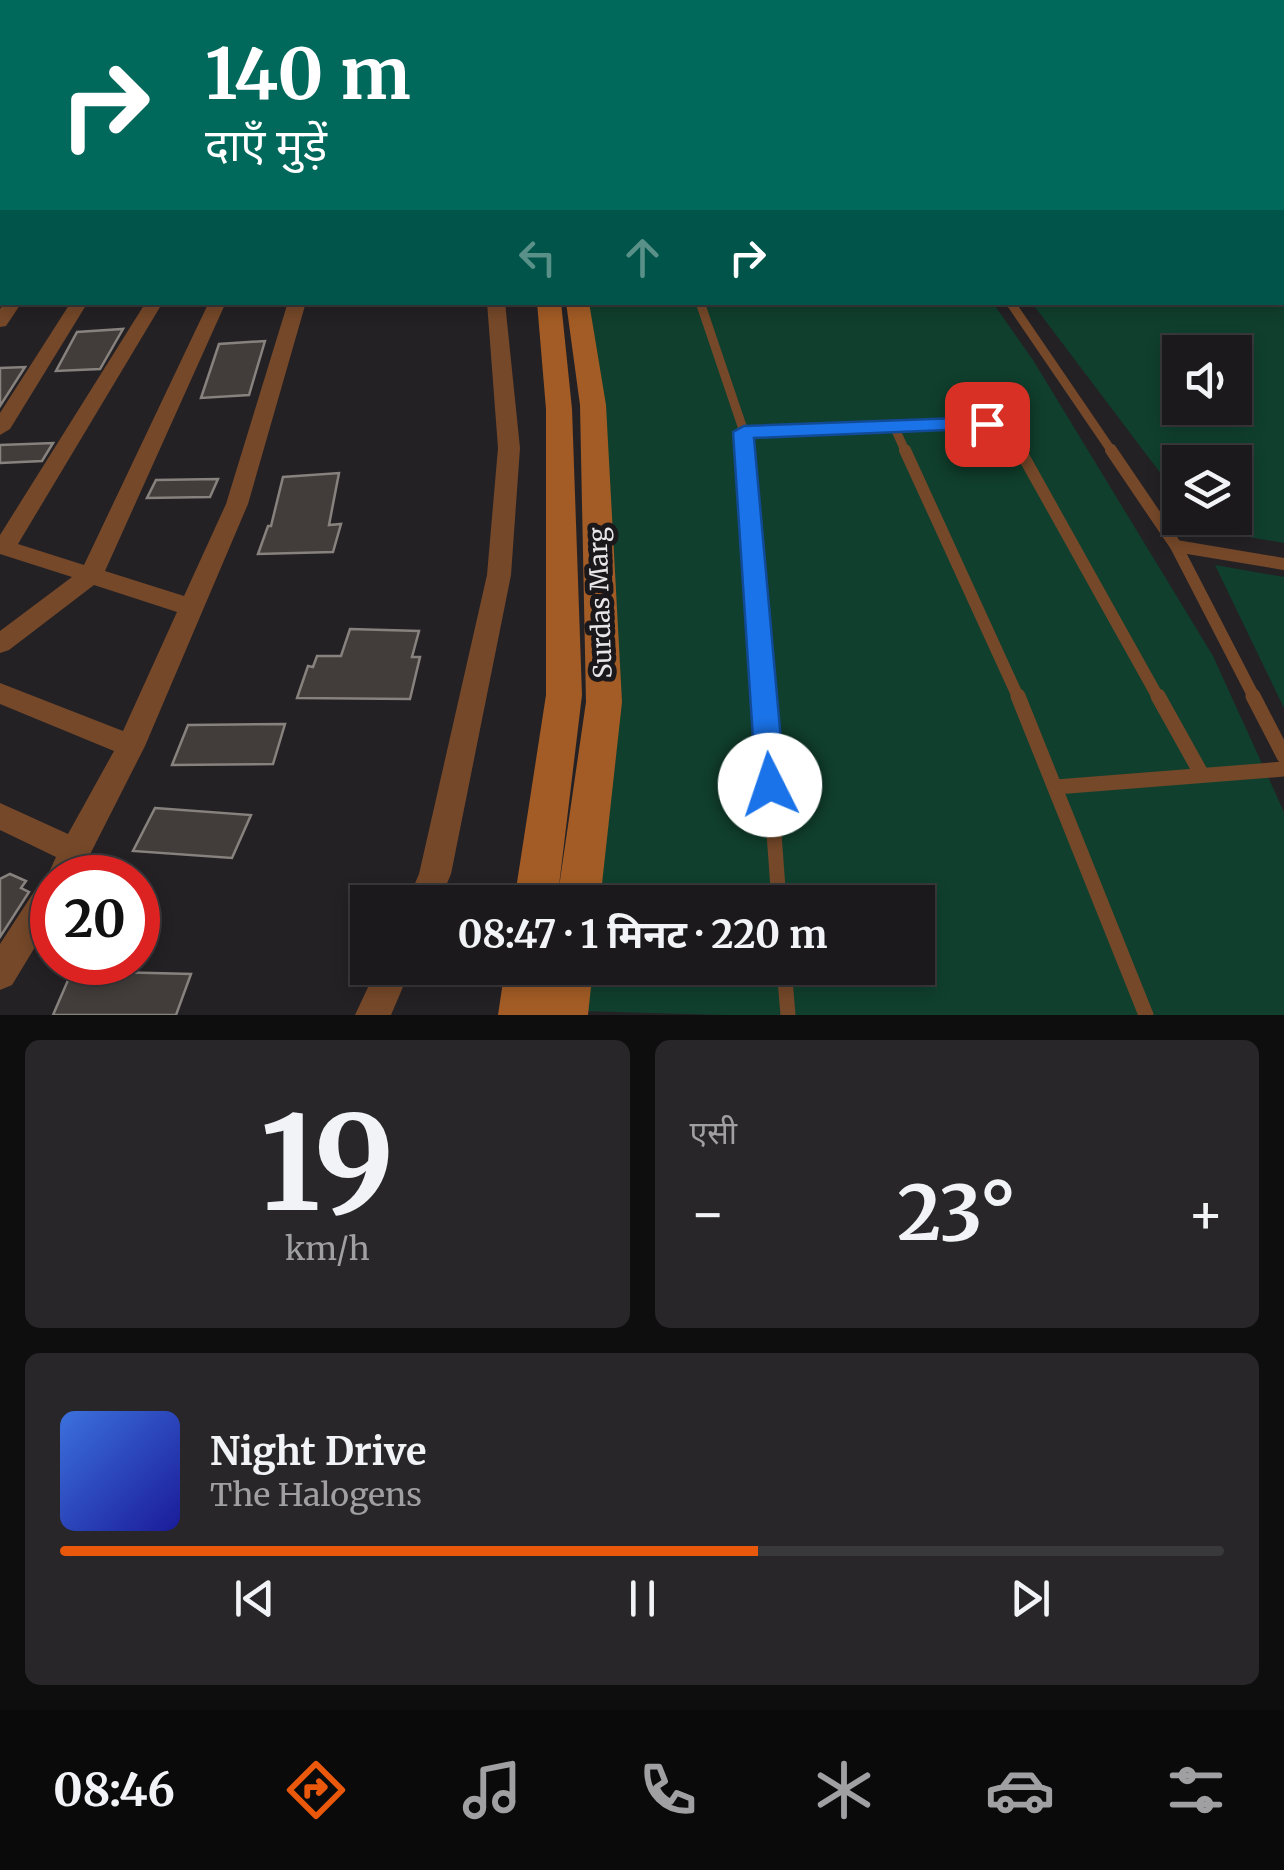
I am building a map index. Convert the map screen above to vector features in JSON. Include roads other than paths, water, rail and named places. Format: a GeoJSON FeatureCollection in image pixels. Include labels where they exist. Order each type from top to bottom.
{"type":"FeatureCollection","features":[{"type":"Feature","properties":{"kind":"main road","name":"Surdas Marg"},"geometry":{"type":"LineString","coordinates":[[538,885],[564,695],[559,410],[550,305]]}},
{"type":"Feature","properties":{"kind":"main road","name":"Surdas Marg"},"geometry":{"type":"LineString","coordinates":[[576,305],[593,405],[604,702],[581,885]]}},
{"type":"Feature","properties":{"kind":"main road"},"geometry":{"type":"LineString","coordinates":[[520,1015],[524,985]]}},
{"type":"Feature","properties":{"kind":"main road"},"geometry":{"type":"LineString","coordinates":[[565,1015],[569,985]]}},
{"type":"Feature","properties":{"kind":"street"},"geometry":{"type":"LineString","coordinates":[[0,429],[78,305]]}},
{"type":"Feature","properties":{"kind":"street"},"geometry":{"type":"LineString","coordinates":[[153,305],[2,547],[194,608]]}},
{"type":"Feature","properties":{"kind":"street"},"geometry":{"type":"LineString","coordinates":[[0,644],[92,574],[217,305]]}},
{"type":"Feature","properties":{"kind":"street"},"geometry":{"type":"LineString","coordinates":[[74,855],[130,746],[237,504],[297,305]]}},
{"type":"Feature","properties":{"kind":"street"},"geometry":{"type":"LineString","coordinates":[[430,885],[498,574],[508,448],[496,305]]}},
{"type":"Feature","properties":{"kind":"street"},"geometry":{"type":"LineString","coordinates":[[0,692],[130,746]]}},
{"type":"Feature","properties":{"kind":"street"},"geometry":{"type":"LineString","coordinates":[[0,816],[55,855]]}},
{"type":"Feature","properties":{"kind":"street"},"geometry":{"type":"LineString","coordinates":[[0,974],[30,926]]}},
{"type":"Feature","properties":{"kind":"street"},"geometry":{"type":"LineString","coordinates":[[373,1015],[386,985]]}},
{"type":"Feature","properties":{"kind":"lane"},"geometry":{"type":"LineString","coordinates":[[701,305],[744,432],[778,885]]}},
{"type":"Feature","properties":{"kind":"lane"},"geometry":{"type":"LineString","coordinates":[[1012,305],[1176,546],[1284,756]]}},
{"type":"Feature","properties":{"kind":"lane"},"geometry":{"type":"LineString","coordinates":[[744,432],[987,424],[1006,432],[1056,509],[1202,776]]}},
{"type":"Feature","properties":{"kind":"lane"},"geometry":{"type":"LineString","coordinates":[[894,426],[1034,731],[1146,1015]]}},
{"type":"Feature","properties":{"kind":"lane"},"geometry":{"type":"LineString","coordinates":[[1176,546],[1284,564]]}},
{"type":"Feature","properties":{"kind":"lane"},"geometry":{"type":"LineString","coordinates":[[1056,787],[1284,769]]}},
{"type":"Feature","properties":{"kind":"lane"},"geometry":{"type":"LineString","coordinates":[[785,985],[788,1015]]}}]}
